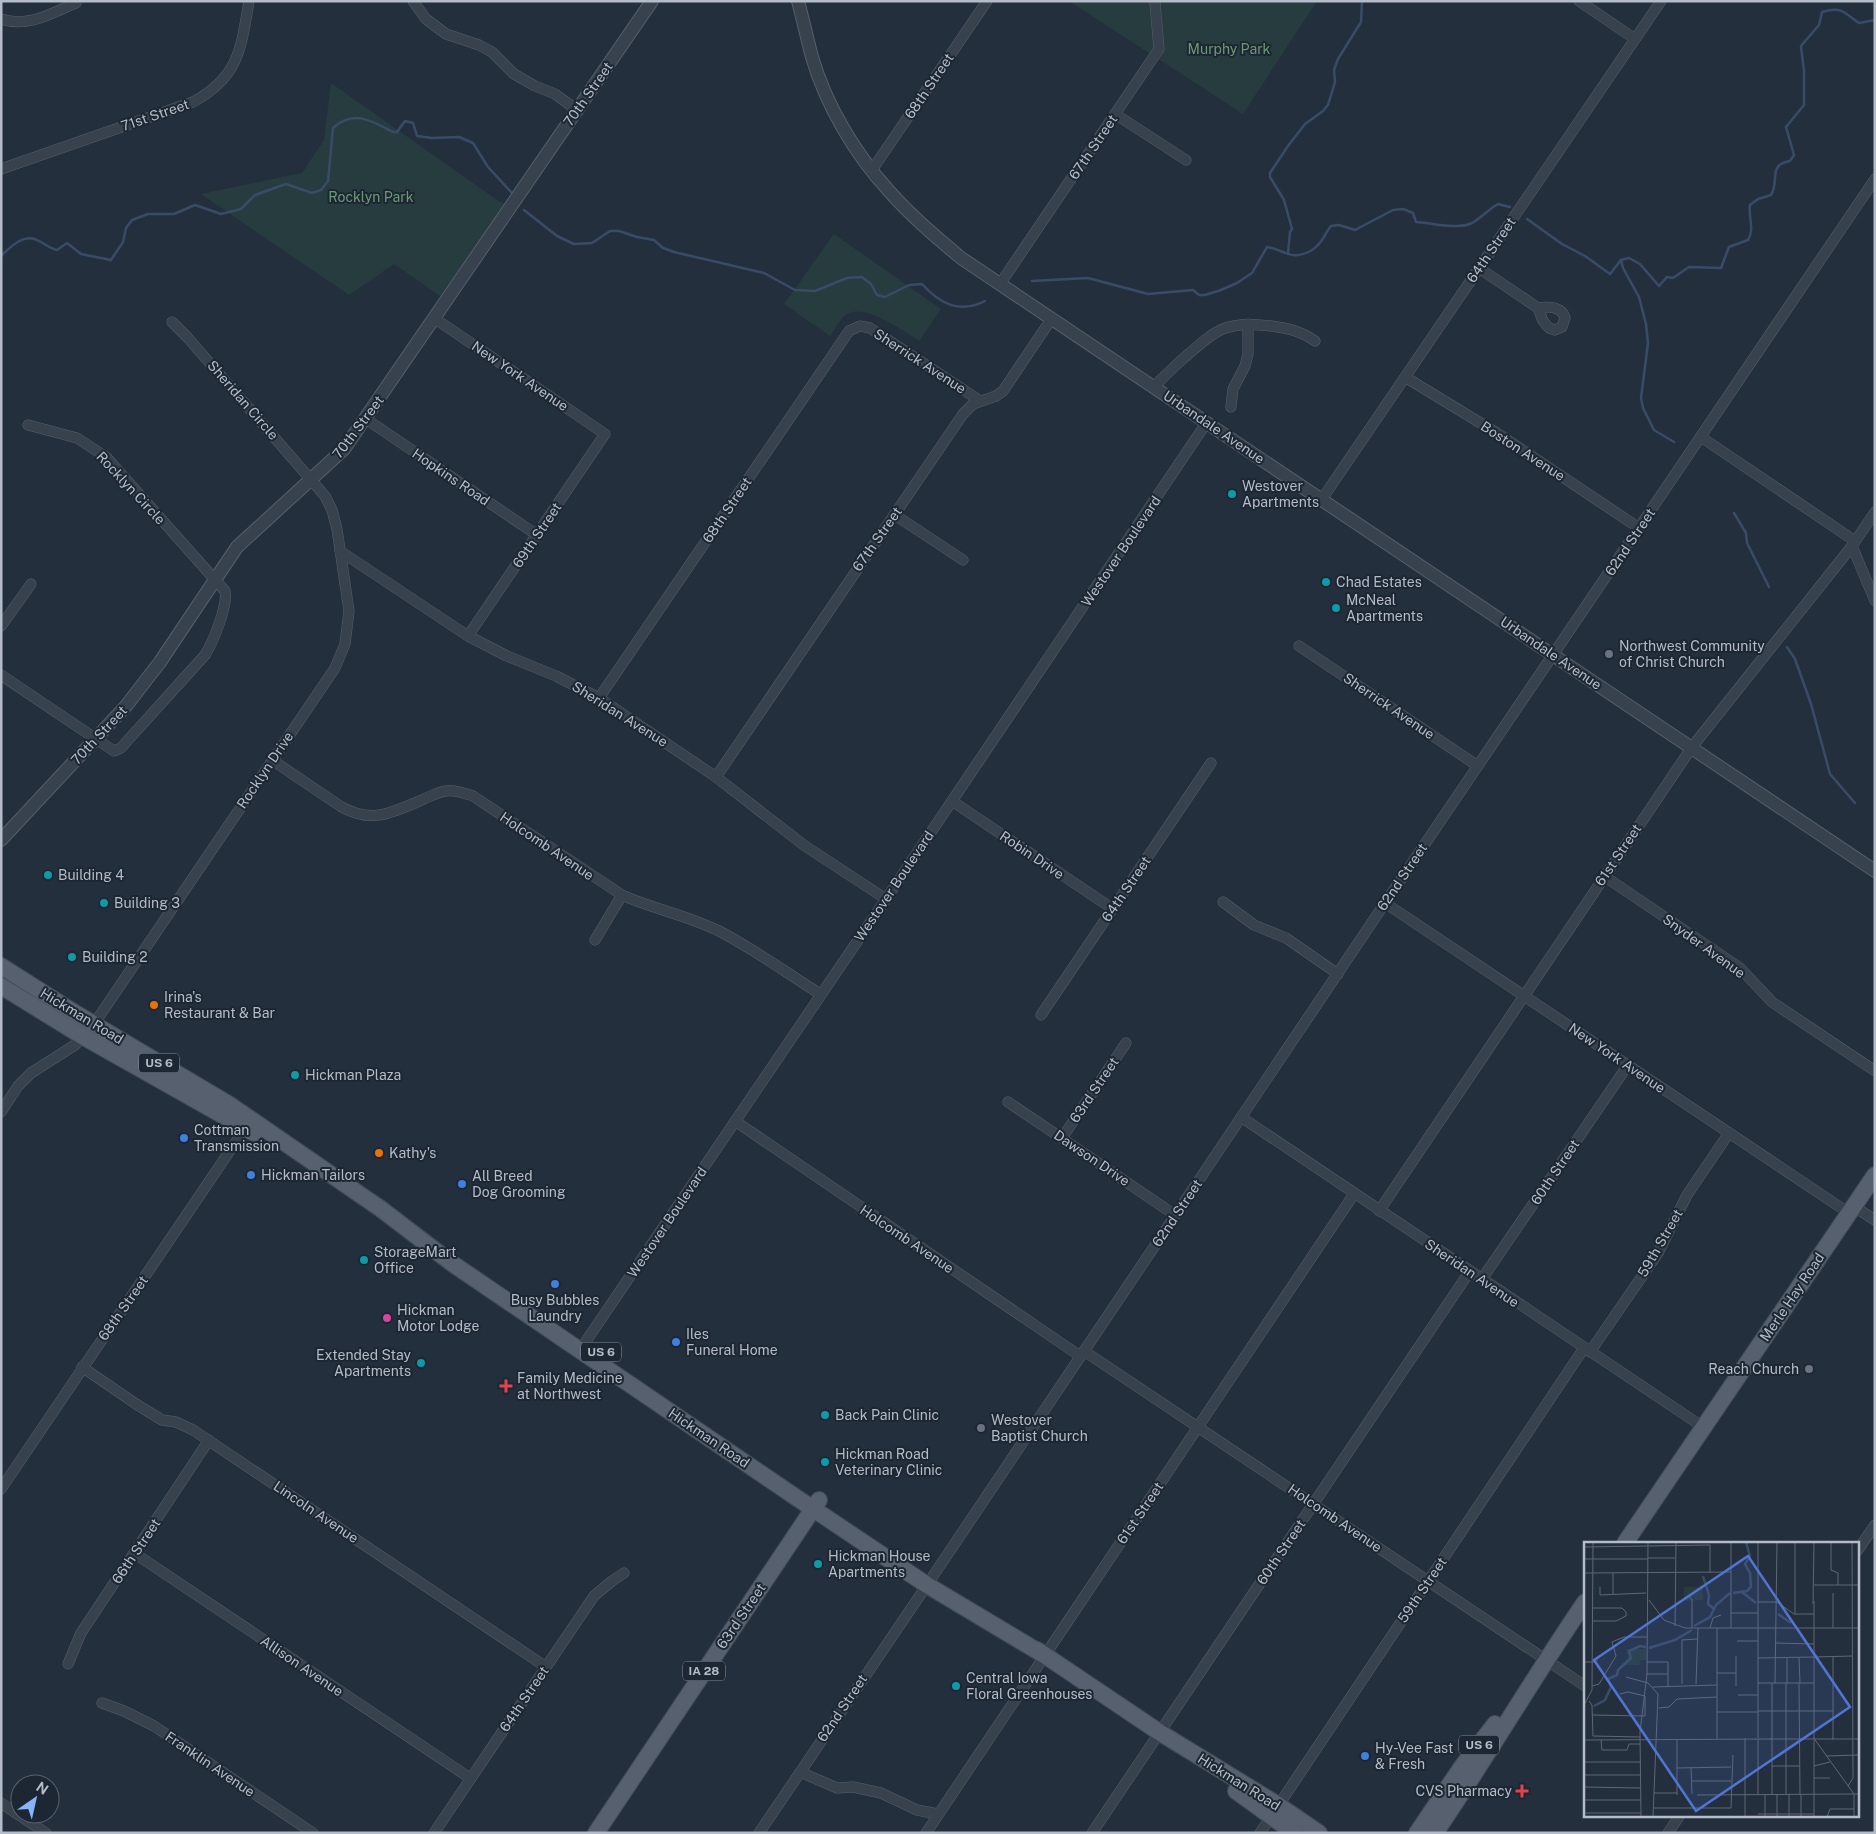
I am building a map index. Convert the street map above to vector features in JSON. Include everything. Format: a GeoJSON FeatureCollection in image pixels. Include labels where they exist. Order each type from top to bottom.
{"type":"FeatureCollection","features":[{"type":"Feature","properties":{"kind":"main road","name":"Hickman Road"},"geometry":{"type":"LineString","coordinates":[[1,966],[88,1030]]}},
{"type":"Feature","properties":{"kind":"main road","name":"Hickman Road"},"geometry":{"type":"LineString","coordinates":[[1,986],[230,1105],[248,1123],[381,1209],[453,1264],[583,1346],[930,1581],[1044,1655],[1275,1811],[1319,1833]]}},
{"type":"Feature","properties":{"kind":"main road","name":"Merle Hay Road"},"geometry":{"type":"LineString","coordinates":[[1625,1542],[1875,1175]]}},
{"type":"Feature","properties":{"kind":"main road","name":"63rd Street"},"geometry":{"type":"LineString","coordinates":[[596,1833],[816,1504]]}},
{"type":"Feature","properties":{"kind":"main road","name":"US 6"},"geometry":{"type":"LineString","coordinates":[[1435,1833],[1474,1776],[1546,1660],[1584,1603]]}},
{"type":"Feature","properties":{"kind":"main road","name":"US 6"},"geometry":{"type":"LineString","coordinates":[[1417,1833],[1461,1768],[1546,1660]]}},
{"type":"Feature","properties":{"kind":"main road","name":"Hickman Road"},"geometry":{"type":"LineString","coordinates":[[1275,1811],[1294,1833]]}},
{"type":"Feature","properties":{"kind":"street","name":"71st Street"},"geometry":{"type":"LineString","coordinates":[[1,169],[193,102],[208,94],[227,76],[236,61],[243,38],[249,1]]}},
{"type":"Feature","properties":{"kind":"street"},"geometry":{"type":"LineString","coordinates":[[413,1],[426,19],[446,34],[479,45],[492,52],[514,74],[555,94],[578,110]]}},
{"type":"Feature","properties":{"kind":"street","name":"70th Street"},"geometry":{"type":"LineString","coordinates":[[1,840],[126,706],[154,670],[237,547],[344,450],[652,1]]}},
{"type":"Feature","properties":{"kind":"street","name":"Urbandale Avenue"},"geometry":{"type":"LineString","coordinates":[[798,1],[812,58],[843,127],[872,170],[903,206],[942,242],[973,267],[1052,318],[1875,871]]}},
{"type":"Feature","properties":{"kind":"street","name":"68th Street"},"geometry":{"type":"LineString","coordinates":[[872,170],[987,1]]}},
{"type":"Feature","properties":{"kind":"street"},"geometry":{"type":"LineString","coordinates":[[1578,1],[1635,39]]}},
{"type":"Feature","properties":{"kind":"street","name":"64th Street"},"geometry":{"type":"LineString","coordinates":[[1322,499],[1661,1]]}},
{"type":"Feature","properties":{"kind":"street","name":"67th Street"},"geometry":{"type":"LineString","coordinates":[[1000,284],[1159,48],[1155,2]]}},
{"type":"Feature","properties":{"kind":"street"},"geometry":{"type":"LineString","coordinates":[[1,19],[14,22],[32,21],[76,3]]}},
{"type":"Feature","properties":{"kind":"street"},"geometry":{"type":"LineString","coordinates":[[1115,114],[1186,160]]}},
{"type":"Feature","properties":{"kind":"street","name":"62nd Street"},"geometry":{"type":"LineString","coordinates":[[759,1833],[1875,179]]}},
{"type":"Feature","properties":{"kind":"street"},"geometry":{"type":"LineString","coordinates":[[1479,268],[1538,308]]}},
{"type":"Feature","properties":{"kind":"street","name":"New York Avenue"},"geometry":{"type":"LineString","coordinates":[[434,318],[605,434]]}},
{"type":"Feature","properties":{"kind":"street","name":"67th Street"},"geometry":{"type":"LineString","coordinates":[[716,777],[963,414],[979,400],[996,396],[1003,391],[1052,318]]}},
{"type":"Feature","properties":{"kind":"street","name":"Sheridan Circle"},"geometry":{"type":"LineString","coordinates":[[172,322],[312,480]]}},
{"type":"Feature","properties":{"kind":"street"},"geometry":{"type":"LineString","coordinates":[[1154,387],[1210,334],[1232,325],[1248,324],[1285,328],[1315,340]]}},
{"type":"Feature","properties":{"kind":"street"},"geometry":{"type":"LineString","coordinates":[[1230,407],[1233,389],[1245,366],[1248,354],[1248,324]]}},
{"type":"Feature","properties":{"kind":"street","name":"68th Street"},"geometry":{"type":"LineString","coordinates":[[599,698],[842,340],[849,331],[860,326]]}},
{"type":"Feature","properties":{"kind":"street","name":"Sherrick Avenue"},"geometry":{"type":"LineString","coordinates":[[860,326],[880,333],[979,400]]}},
{"type":"Feature","properties":{"kind":"street","name":"Boston Avenue"},"geometry":{"type":"LineString","coordinates":[[1405,377],[1497,433],[1639,528]]}},
{"type":"Feature","properties":{"kind":"street","name":"Hopkins Road"},"geometry":{"type":"LineString","coordinates":[[366,419],[537,535]]}},
{"type":"Feature","properties":{"kind":"street","name":"Westover Boulevard"},"geometry":{"type":"LineString","coordinates":[[583,1346],[1207,422]]}},
{"type":"Feature","properties":{"kind":"street","name":"Rocklyn Circle"},"geometry":{"type":"LineString","coordinates":[[28,425],[77,438],[106,457],[225,591],[226,600],[209,649],[201,661],[121,748],[114,751],[95,739]]}},
{"type":"Feature","properties":{"kind":"street","name":"69th Street"},"geometry":{"type":"LineString","coordinates":[[468,636],[605,434]]}},
{"type":"Feature","properties":{"kind":"street"},"geometry":{"type":"LineString","coordinates":[[1701,437],[1854,543],[1875,601]]}},
{"type":"Feature","properties":{"kind":"street","name":"Rocklyn Drive"},"geometry":{"type":"LineString","coordinates":[[88,1030],[335,668],[345,644],[349,612],[332,510],[325,496],[312,480]]}},
{"type":"Feature","properties":{"kind":"street","name":"61st Street"},"geometry":{"type":"LineString","coordinates":[[1379,1211],[1692,747],[1854,543],[1875,512]]}},
{"type":"Feature","properties":{"kind":"street"},"geometry":{"type":"LineString","coordinates":[[895,514],[963,560]]}},
{"type":"Feature","properties":{"kind":"street","name":"Sheridan Avenue"},"geometry":{"type":"LineString","coordinates":[[340,551],[468,636],[599,698],[716,777],[805,846],[886,899]]}},
{"type":"Feature","properties":{"kind":"street"},"geometry":{"type":"LineString","coordinates":[[1,626],[30,584]]}},
{"type":"Feature","properties":{"kind":"street","name":"Sherrick Avenue"},"geometry":{"type":"LineString","coordinates":[[1299,646],[1478,766]]}},
{"type":"Feature","properties":{"kind":"street"},"geometry":{"type":"LineString","coordinates":[[1,675],[95,739]]}},
{"type":"Feature","properties":{"kind":"street","name":"Holcomb Avenue"},"geometry":{"type":"LineString","coordinates":[[272,760],[351,813],[362,816],[372,817],[388,814],[445,791],[459,791],[473,796],[622,894],[640,903],[675,912],[718,931],[820,994]]}},
{"type":"Feature","properties":{"kind":"street","name":"64th Street"},"geometry":{"type":"LineString","coordinates":[[1041,1015],[1211,763]]}},
{"type":"Feature","properties":{"kind":"street","name":"Robin Drive"},"geometry":{"type":"LineString","coordinates":[[952,801],[1112,909]]}},
{"type":"Feature","properties":{"kind":"street","name":"Snyder Avenue"},"geometry":{"type":"LineString","coordinates":[[1604,876],[1740,968],[1772,1002],[1875,1070]]}},
{"type":"Feature","properties":{"kind":"street"},"geometry":{"type":"LineString","coordinates":[[594,940],[622,894]]}},
{"type":"Feature","properties":{"kind":"street"},"geometry":{"type":"LineString","coordinates":[[1223,902],[1254,924],[1286,938],[1338,974]]}},
{"type":"Feature","properties":{"kind":"street","name":"New York Avenue"},"geometry":{"type":"LineString","coordinates":[[1385,903],[1729,1133],[1851,1210],[1875,1220]]}},
{"type":"Feature","properties":{"kind":"street"},"geometry":{"type":"LineString","coordinates":[[1,1112],[18,1086],[31,1073],[75,1044],[88,1030]]}},
{"type":"Feature","properties":{"kind":"street","name":"63rd Street"},"geometry":{"type":"LineString","coordinates":[[1062,1138],[1126,1043]]}},
{"type":"Feature","properties":{"kind":"street","name":"60th Street"},"geometry":{"type":"LineString","coordinates":[[1482,1279],[1628,1065]]}},
{"type":"Feature","properties":{"kind":"street","name":"Dawson Drive"},"geometry":{"type":"LineString","coordinates":[[1008,1102],[1175,1215]]}},
{"type":"Feature","properties":{"kind":"street","name":"Sheridan Avenue"},"geometry":{"type":"LineString","coordinates":[[1242,1117],[1379,1211],[1703,1427]]}},
{"type":"Feature","properties":{"kind":"street","name":"Holcomb Avenue"},"geometry":{"type":"LineString","coordinates":[[735,1121],[1082,1353],[1198,1426],[1584,1685]]}},
{"type":"Feature","properties":{"kind":"street","name":"68th Street"},"geometry":{"type":"LineString","coordinates":[[1,1489],[248,1123]]}},
{"type":"Feature","properties":{"kind":"street","name":"59th Street"},"geometry":{"type":"LineString","coordinates":[[1260,1833],[1429,1580],[1587,1350],[1658,1253],[1688,1195],[1729,1133]]}},
{"type":"Feature","properties":{"kind":"street","name":"61st Street"},"geometry":{"type":"LineString","coordinates":[[926,1833],[1354,1194]]}},
{"type":"Feature","properties":{"kind":"street","name":"60th Street"},"geometry":{"type":"LineString","coordinates":[[1092,1833],[1470,1272]]}},
{"type":"Feature","properties":{"kind":"street","name":"Lincoln Avenue"},"geometry":{"type":"LineString","coordinates":[[82,1367],[162,1420],[176,1422],[209,1440],[546,1667]]}},
{"type":"Feature","properties":{"kind":"street","name":"66th Street"},"geometry":{"type":"LineString","coordinates":[[68,1664],[81,1633],[209,1440]]}},
{"type":"Feature","properties":{"kind":"street"},"geometry":{"type":"LineString","coordinates":[[1858,1551],[1875,1526]]}},
{"type":"Feature","properties":{"kind":"street","name":"Allison Avenue"},"geometry":{"type":"LineString","coordinates":[[134,1553],[470,1778]]}},
{"type":"Feature","properties":{"kind":"street","name":"64th Street"},"geometry":{"type":"LineString","coordinates":[[434,1833],[594,1596],[624,1573]]}},
{"type":"Feature","properties":{"kind":"street","name":"Franklin Avenue"},"geometry":{"type":"LineString","coordinates":[[102,1703],[124,1711],[154,1726],[313,1833]]}},
{"type":"Feature","properties":{"kind":"street"},"geometry":{"type":"LineString","coordinates":[[800,1772],[837,1788],[854,1787],[881,1793],[917,1810],[938,1814]]}},
{"type":"Feature","properties":{"kind":"street"},"geometry":{"type":"LineString","coordinates":[[1,1803],[46,1833]]}},
{"type":"Feature","properties":{"kind":"street"},"geometry":{"type":"LineString","coordinates":[[1668,1833],[1679,1816]]}},
{"type":"Feature","properties":{"kind":"green space","name":"Murphy Park"},"geometry":{"type":"Polygon","coordinates":[[[1069,1],[1317,1],[1243,114],[1069,1]]]}},
{"type":"Feature","properties":{"kind":"green space","name":"Rocklyn Park"},"geometry":{"type":"Polygon","coordinates":[[[331,83],[500,202],[512,205],[446,300],[394,264],[349,295],[201,194],[302,173],[324,140],[331,83]]]}},
{"type":"Feature","properties":{"kind":"green space"},"geometry":{"type":"Polygon","coordinates":[[[834,234],[941,309],[919,341],[882,319],[861,312],[851,312],[844,316],[830,336],[784,304],[834,234]]]}},
{"type":"Feature","properties":{"kind":"waterway"},"geometry":{"type":"LineString","coordinates":[[1288,254],[1290,232],[1292,229],[1284,200],[1270,177],[1270,173],[1305,124],[1328,105],[1335,82],[1334,70],[1338,59],[1361,22],[1362,1]]}},
{"type":"Feature","properties":{"kind":"waterway"},"geometry":{"type":"LineString","coordinates":[[1527,219],[1562,244],[1585,256],[1610,274],[1621,260],[1629,258],[1640,264],[1659,286],[1667,277],[1673,278],[1689,267],[1721,268],[1729,247],[1748,240],[1750,236],[1750,205],[1758,199],[1771,195],[1775,184],[1776,170],[1783,163],[1790,161],[1794,155],[1786,127],[1804,105],[1804,71],[1801,46],[1819,25],[1822,12],[1829,10],[1842,11],[1859,23],[1875,20]]}},
{"type":"Feature","properties":{"kind":"waterway"},"geometry":{"type":"LineString","coordinates":[[1,256],[18,242],[28,238],[57,250],[67,243],[81,254],[111,260],[123,242],[126,228],[132,220],[148,214],[174,214],[195,205],[221,214],[241,209],[255,195],[286,184],[312,193],[321,190],[328,181],[333,128],[348,119],[356,118],[370,121],[393,132],[397,132],[405,121],[413,123],[417,136],[432,138],[459,137],[473,143],[488,167],[511,192]]}},
{"type":"Feature","properties":{"kind":"waterway"},"geometry":{"type":"LineString","coordinates":[[1032,281],[1088,278],[1148,294],[1193,290],[1199,295],[1205,295],[1237,283],[1252,273],[1267,247],[1292,255],[1304,254],[1318,245],[1331,226],[1339,225],[1355,230],[1393,210],[1403,209],[1413,213],[1416,222],[1459,226],[1472,223],[1498,204],[1510,207]]}},
{"type":"Feature","properties":{"kind":"waterway"},"geometry":{"type":"LineString","coordinates":[[524,210],[557,236],[574,244],[592,243],[610,231],[619,231],[654,240],[663,248],[674,252],[764,273],[795,290],[815,291],[847,278],[862,277],[871,284],[877,295],[885,297],[909,285],[922,284],[936,297],[951,305],[967,307],[985,301]]}},
{"type":"Feature","properties":{"kind":"waterway"},"geometry":{"type":"LineString","coordinates":[[1621,260],[1623,268],[1639,297],[1646,324],[1648,343],[1641,398],[1643,408],[1654,430],[1674,442]]}},
{"type":"Feature","properties":{"kind":"waterway"},"geometry":{"type":"LineString","coordinates":[[1734,513],[1746,533],[1747,543],[1769,587]]}},
{"type":"Feature","properties":{"kind":"waterway"},"geometry":{"type":"LineString","coordinates":[[1787,647],[1795,659],[1811,704],[1830,774],[1855,803]]}},
{"type":"Feature","properties":{"kind":"place","name":"Westover Apartments"},"geometry":{"type":"Point","coordinates":[1232,494]}},
{"type":"Feature","properties":{"kind":"place","name":"Chad Estates"},"geometry":{"type":"Point","coordinates":[1326,582]}},
{"type":"Feature","properties":{"kind":"place","name":"McNeal Apartments"},"geometry":{"type":"Point","coordinates":[1336,608]}},
{"type":"Feature","properties":{"kind":"place","name":"Northwest Community of Christ Church"},"geometry":{"type":"Point","coordinates":[1609,654]}},
{"type":"Feature","properties":{"kind":"place","name":"Building 4"},"geometry":{"type":"Point","coordinates":[48,875]}},
{"type":"Feature","properties":{"kind":"place","name":"Building 3"},"geometry":{"type":"Point","coordinates":[104,903]}},
{"type":"Feature","properties":{"kind":"place","name":"Building 2"},"geometry":{"type":"Point","coordinates":[72,957]}},
{"type":"Feature","properties":{"kind":"place","name":"Irina's Restaurant & Bar"},"geometry":{"type":"Point","coordinates":[154,1005]}},
{"type":"Feature","properties":{"kind":"place","name":"Hickman Plaza"},"geometry":{"type":"Point","coordinates":[295,1075]}},
{"type":"Feature","properties":{"kind":"place","name":"Cottman Transmission"},"geometry":{"type":"Point","coordinates":[184,1138]}},
{"type":"Feature","properties":{"kind":"place","name":"Kathy's"},"geometry":{"type":"Point","coordinates":[379,1153]}},
{"type":"Feature","properties":{"kind":"place","name":"Hickman Tailors"},"geometry":{"type":"Point","coordinates":[251,1175]}},
{"type":"Feature","properties":{"kind":"place","name":"All Breed Dog Grooming"},"geometry":{"type":"Point","coordinates":[462,1184]}},
{"type":"Feature","properties":{"kind":"place","name":"StorageMart Office"},"geometry":{"type":"Point","coordinates":[364,1260]}},
{"type":"Feature","properties":{"kind":"place","name":"Busy Bubbles Laundry"},"geometry":{"type":"Point","coordinates":[555,1284]}},
{"type":"Feature","properties":{"kind":"place","name":"Hickman Motor Lodge"},"geometry":{"type":"Point","coordinates":[387,1318]}},
{"type":"Feature","properties":{"kind":"place","name":"Iles Funeral Home"},"geometry":{"type":"Point","coordinates":[676,1342]}},
{"type":"Feature","properties":{"kind":"place","name":"Extended Stay Apartments"},"geometry":{"type":"Point","coordinates":[421,1363]}},
{"type":"Feature","properties":{"kind":"place","name":"Reach Church"},"geometry":{"type":"Point","coordinates":[1809,1369]}},
{"type":"Feature","properties":{"kind":"place","name":"Family Medicine at Northwest"},"geometry":{"type":"Point","coordinates":[506,1386]}},
{"type":"Feature","properties":{"kind":"place","name":"Back Pain Clinic"},"geometry":{"type":"Point","coordinates":[825,1415]}},
{"type":"Feature","properties":{"kind":"place","name":"Westover Baptist Church"},"geometry":{"type":"Point","coordinates":[981,1428]}},
{"type":"Feature","properties":{"kind":"place","name":"Hickman Road Veterinary Clinic"},"geometry":{"type":"Point","coordinates":[825,1462]}},
{"type":"Feature","properties":{"kind":"place","name":"Hickman House Apartments"},"geometry":{"type":"Point","coordinates":[818,1564]}},
{"type":"Feature","properties":{"kind":"place","name":"Central Iowa Floral Greenhouses"},"geometry":{"type":"Point","coordinates":[956,1686]}},
{"type":"Feature","properties":{"kind":"place","name":"Hy-Vee Fast & Fresh"},"geometry":{"type":"Point","coordinates":[1365,1756]}},
{"type":"Feature","properties":{"kind":"place","name":"CVS Pharmacy"},"geometry":{"type":"Point","coordinates":[1522,1791]}}]}
